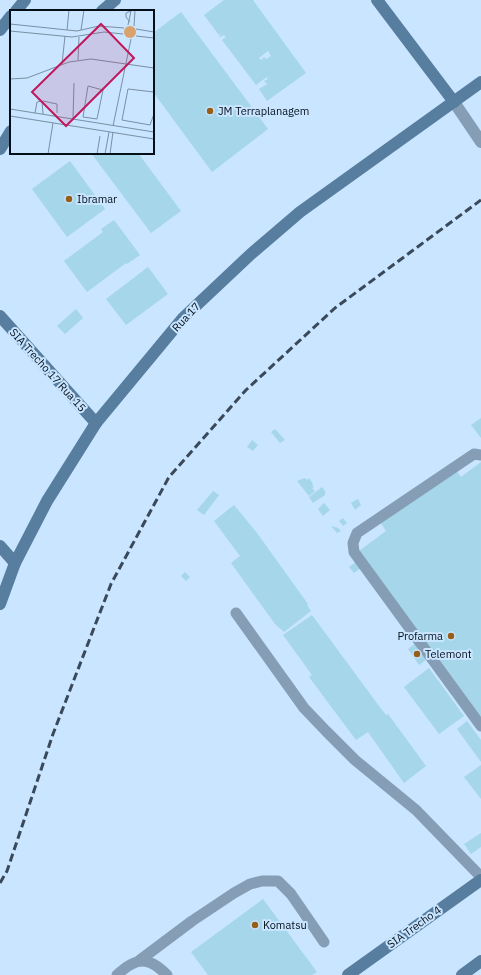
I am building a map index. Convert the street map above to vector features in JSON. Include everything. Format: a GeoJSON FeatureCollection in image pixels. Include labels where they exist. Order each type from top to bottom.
{"type":"FeatureCollection","features":[{"type":"Feature","properties":{"kind":"street"},"geometry":{"type":"LineString","coordinates":[[17,10],[25,0]]}},
{"type":"Feature","properties":{"kind":"street"},"geometry":{"type":"LineString","coordinates":[[103,10],[115,0]]}},
{"type":"Feature","properties":{"kind":"street"},"geometry":{"type":"LineString","coordinates":[[377,0],[454,102],[481,142]]}},
{"type":"Feature","properties":{"kind":"street"},"geometry":{"type":"LineString","coordinates":[[0,30],[10,17]]}},
{"type":"Feature","properties":{"kind":"street","name":"Rua 17"},"geometry":{"type":"LineString","coordinates":[[0,604],[15,563],[47,501],[96,424],[184,318],[251,254],[300,212],[481,82]]}},
{"type":"Feature","properties":{"kind":"street"},"geometry":{"type":"LineString","coordinates":[[0,149],[10,133]]}},
{"type":"Feature","properties":{"kind":"street","name":"SIA Trecho 17 Rua 15"},"geometry":{"type":"LineString","coordinates":[[0,316],[96,424]]}},
{"type":"Feature","properties":{"kind":"street"},"geometry":{"type":"LineString","coordinates":[[0,546],[15,563]]}},
{"type":"Feature","properties":{"kind":"street","name":"SIA Trecho 4"},"geometry":{"type":"LineString","coordinates":[[348,975],[481,878]]}},
{"type":"Feature","properties":{"kind":"street"},"geometry":{"type":"LineString","coordinates":[[462,975],[481,961]]}},
{"type":"Feature","properties":{"kind":"lane"},"geometry":{"type":"LineString","coordinates":[[481,455],[474,454],[357,533],[353,544],[354,552],[481,726]]}},
{"type":"Feature","properties":{"kind":"lane"},"geometry":{"type":"LineString","coordinates":[[236,613],[304,708],[355,760],[416,810],[481,878]]}},
{"type":"Feature","properties":{"kind":"lane"},"geometry":{"type":"LineString","coordinates":[[117,975],[133,962],[140,960],[192,921],[234,893],[250,884],[262,881],[278,881],[290,894],[324,942]]}},
{"type":"Feature","properties":{"kind":"lane"},"geometry":{"type":"LineString","coordinates":[[140,960],[154,964],[167,975]]}},
{"type":"Feature","properties":{"kind":"building"},"geometry":{"type":"Polygon","coordinates":[[[224,0],[253,0],[306,73],[267,101],[259,89],[267,84],[264,81],[268,79],[267,77],[256,85],[222,40],[226,37],[224,35],[219,36],[223,33],[219,35],[204,15],[224,0]],[[268,51],[259,58],[261,60],[264,57],[266,59],[271,56],[268,51]]]}},
{"type":"Feature","properties":{"kind":"building","name":"JM Terraplanagem"},"geometry":{"type":"Polygon","coordinates":[[[181,12],[268,129],[212,172],[154,93],[154,32],[181,12]]]}},
{"type":"Feature","properties":{"kind":"building"},"geometry":{"type":"Polygon","coordinates":[[[92,154],[139,154],[181,211],[151,233],[92,154]]]}},
{"type":"Feature","properties":{"kind":"building","name":"Ibramar"},"geometry":{"type":"Polygon","coordinates":[[[70,161],[105,209],[67,237],[32,189],[70,161]]]}},
{"type":"Feature","properties":{"kind":"building"},"geometry":{"type":"Polygon","coordinates":[[[114,220],[140,255],[127,264],[126,263],[87,292],[64,261],[103,232],[101,229],[114,220]]]}},
{"type":"Feature","properties":{"kind":"building"},"geometry":{"type":"Polygon","coordinates":[[[148,267],[168,294],[126,325],[106,299],[148,267]]]}},
{"type":"Feature","properties":{"kind":"building"},"geometry":{"type":"Polygon","coordinates":[[[76,309],[83,318],[65,334],[57,326],[76,309]]]}},
{"type":"Feature","properties":{"kind":"building"},"geometry":{"type":"Polygon","coordinates":[[[481,418],[481,438],[471,425],[481,418]]]}},
{"type":"Feature","properties":{"kind":"building"},"geometry":{"type":"Polygon","coordinates":[[[275,429],[285,440],[280,443],[271,432],[275,429]]]}},
{"type":"Feature","properties":{"kind":"building"},"geometry":{"type":"Polygon","coordinates":[[[252,440],[258,445],[253,451],[247,447],[252,440]]]}},
{"type":"Feature","properties":{"kind":"building","name":"Profarma"},"geometry":{"type":"Polygon","coordinates":[[[481,462],[481,717],[359,551],[386,531],[381,523],[381,514],[451,463],[461,477],[481,462]]]}},
{"type":"Feature","properties":{"kind":"building"},"geometry":{"type":"Polygon","coordinates":[[[305,478],[307,480],[309,478],[314,487],[312,488],[315,491],[309,496],[297,481],[305,478]]]}},
{"type":"Feature","properties":{"kind":"building"},"geometry":{"type":"Polygon","coordinates":[[[322,487],[326,493],[325,495],[313,503],[309,497],[322,487]]]}},
{"type":"Feature","properties":{"kind":"building"},"geometry":{"type":"Polygon","coordinates":[[[213,491],[219,495],[204,515],[197,510],[213,491]]]}},
{"type":"Feature","properties":{"kind":"building"},"geometry":{"type":"Polygon","coordinates":[[[358,499],[361,505],[355,510],[351,503],[358,499]]]}},
{"type":"Feature","properties":{"kind":"building"},"geometry":{"type":"Polygon","coordinates":[[[324,503],[330,510],[323,516],[318,509],[324,503]]]}},
{"type":"Feature","properties":{"kind":"building"},"geometry":{"type":"Polygon","coordinates":[[[234,505],[257,533],[308,604],[307,605],[311,611],[284,632],[275,624],[231,563],[240,556],[214,521],[234,505]]]}},
{"type":"Feature","properties":{"kind":"building"},"geometry":{"type":"Polygon","coordinates":[[[343,518],[347,523],[343,526],[339,521],[343,518]]]}},
{"type":"Feature","properties":{"kind":"building"},"geometry":{"type":"Polygon","coordinates":[[[331,526],[338,528],[341,531],[337,533],[331,526]]]}},
{"type":"Feature","properties":{"kind":"building"},"geometry":{"type":"Polygon","coordinates":[[[357,561],[362,567],[354,573],[349,567],[357,561]]]}},
{"type":"Feature","properties":{"kind":"building"},"geometry":{"type":"Polygon","coordinates":[[[185,572],[190,577],[186,581],[181,576],[185,572]]]}},
{"type":"Feature","properties":{"kind":"building"},"geometry":{"type":"Polygon","coordinates":[[[312,615],[379,706],[386,715],[388,714],[426,766],[404,783],[368,732],[356,740],[309,677],[312,675],[283,635],[312,615]]]}},
{"type":"Feature","properties":{"kind":"building","name":"Telemont"},"geometry":{"type":"Polygon","coordinates":[[[416,643],[427,659],[419,665],[408,649],[416,643]]]}},
{"type":"Feature","properties":{"kind":"building"},"geometry":{"type":"Polygon","coordinates":[[[429,668],[464,716],[439,734],[404,687],[429,668]]]}},
{"type":"Feature","properties":{"kind":"building"},"geometry":{"type":"Polygon","coordinates":[[[467,721],[481,740],[481,762],[457,729],[467,721]]]}},
{"type":"Feature","properties":{"kind":"building"},"geometry":{"type":"Polygon","coordinates":[[[481,765],[481,799],[464,777],[481,765]]]}},
{"type":"Feature","properties":{"kind":"building"},"geometry":{"type":"Polygon","coordinates":[[[481,833],[481,847],[471,854],[464,844],[481,833]]]}},
{"type":"Feature","properties":{"kind":"building","name":"Komatsu"},"geometry":{"type":"Polygon","coordinates":[[[263,899],[317,972],[312,975],[208,975],[191,952],[263,899]]]}},
{"type":"Feature","properties":{"kind":"railway"},"geometry":{"type":"LineString","coordinates":[[0,883],[7,871],[53,734],[111,584],[169,477],[246,390],[335,308],[481,200]]}},
{"type":"Feature","properties":{"kind":"place","name":"JM Terraplanagem"},"geometry":{"type":"Point","coordinates":[210,111]}},
{"type":"Feature","properties":{"kind":"place","name":"Ibramar"},"geometry":{"type":"Point","coordinates":[69,199]}},
{"type":"Feature","properties":{"kind":"place","name":"Profarma"},"geometry":{"type":"Point","coordinates":[451,636]}},
{"type":"Feature","properties":{"kind":"place","name":"Telemont"},"geometry":{"type":"Point","coordinates":[417,654]}},
{"type":"Feature","properties":{"kind":"place","name":"Komatsu"},"geometry":{"type":"Point","coordinates":[255,925]}}]}
